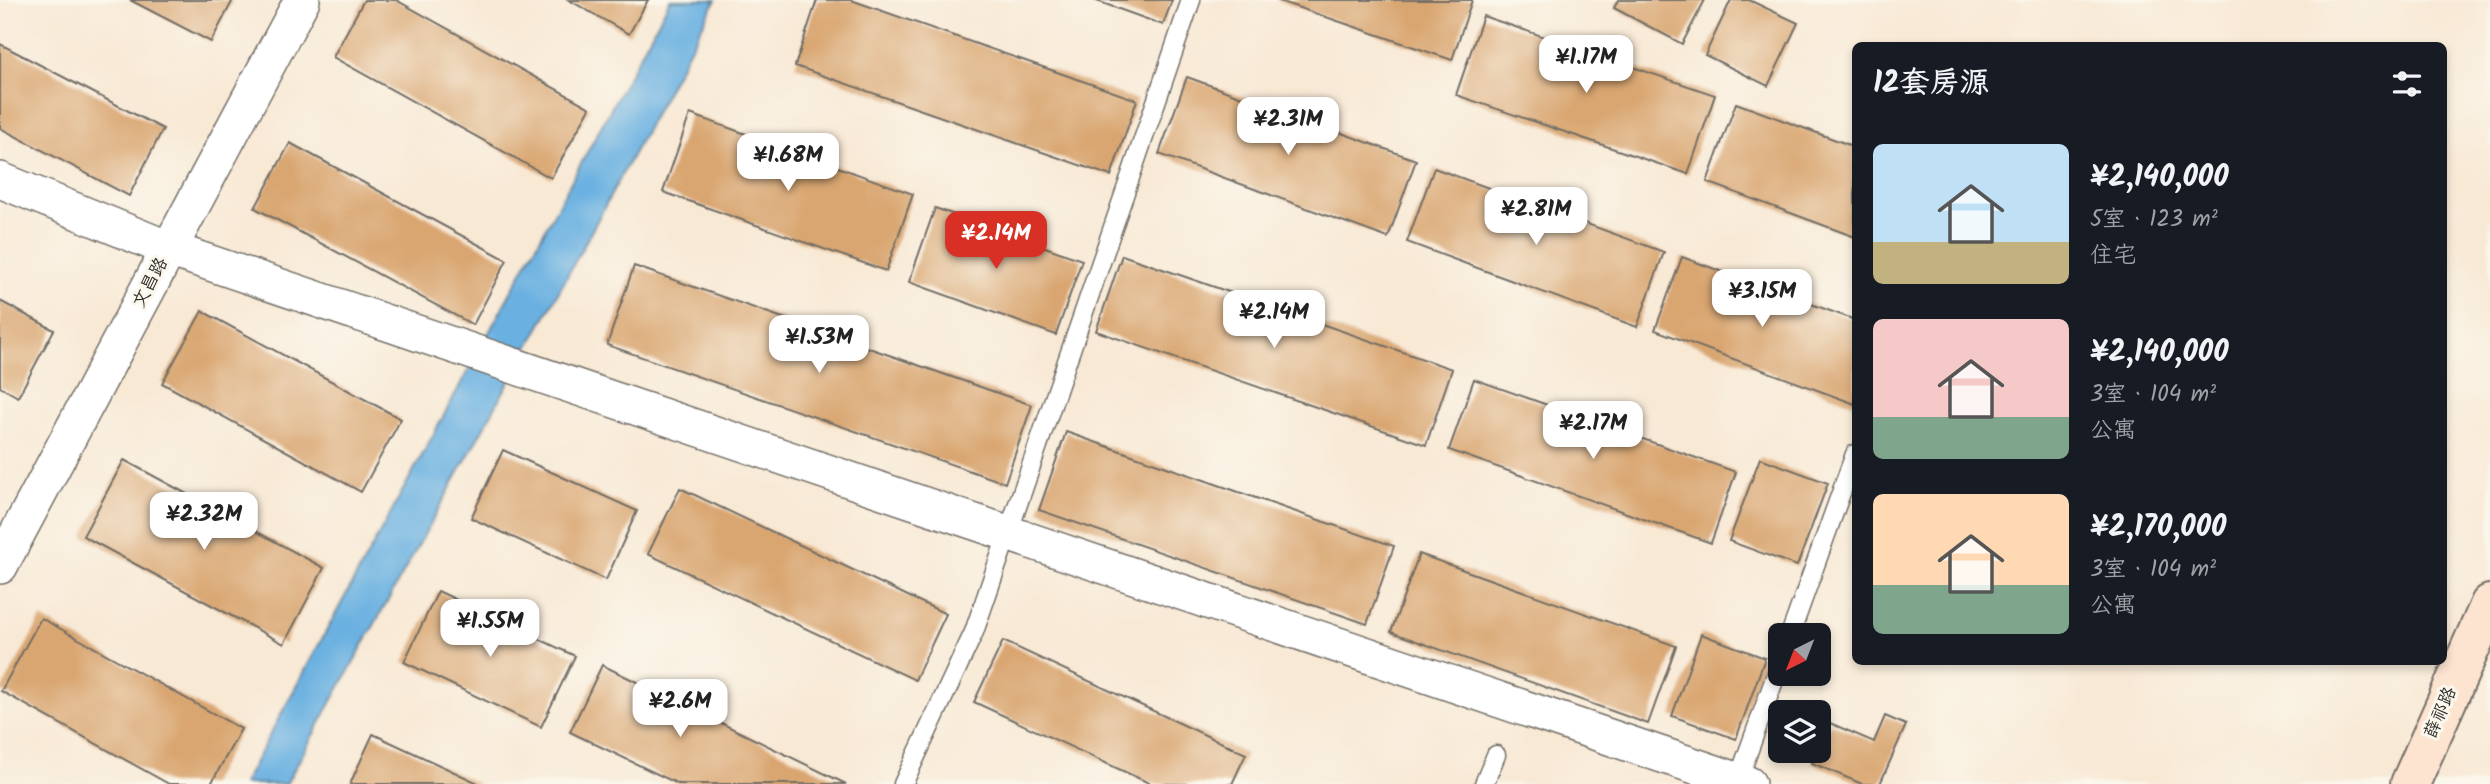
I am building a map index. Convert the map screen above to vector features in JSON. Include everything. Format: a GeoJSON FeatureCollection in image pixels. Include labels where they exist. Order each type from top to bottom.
{"type":"FeatureCollection","features":[{"type":"Feature","properties":{"kind":"street","name":"文昌路"},"geometry":{"type":"LineString","coordinates":[[0,566],[302,0]]}},
{"type":"Feature","properties":{"kind":"street"},"geometry":{"type":"LineString","coordinates":[[0,180],[169,249],[1743,782]]}},
{"type":"Feature","properties":{"kind":"street","name":"薛祁路"},"geometry":{"type":"LineString","coordinates":[[2410,784],[2490,604]]}},
{"type":"Feature","properties":{"kind":"lane"},"geometry":{"type":"LineString","coordinates":[[903,784],[974,632],[1191,0]]}},
{"type":"Feature","properties":{"kind":"lane"},"geometry":{"type":"LineString","coordinates":[[1794,623],[1852,462]]}},
{"type":"Feature","properties":{"kind":"lane"},"geometry":{"type":"LineString","coordinates":[[1743,782],[1773,686]]}},
{"type":"Feature","properties":{"kind":"lane"},"geometry":{"type":"LineString","coordinates":[[1484,784],[1496,755]]}},
{"type":"Feature","properties":{"kind":"water"},"geometry":{"type":"Polygon","coordinates":[[[670,0],[716,0],[550,308],[286,784],[243,784],[670,0]]]}},
{"type":"Feature","properties":{"kind":"building"},"geometry":{"type":"Polygon","coordinates":[[[130,0],[233,0],[211,42],[130,0]]]}},
{"type":"Feature","properties":{"kind":"building"},"geometry":{"type":"Polygon","coordinates":[[[364,0],[396,0],[590,108],[551,178],[333,57],[364,0]]]}},
{"type":"Feature","properties":{"kind":"building"},"geometry":{"type":"Polygon","coordinates":[[[569,0],[648,0],[629,34],[569,0]]]}},
{"type":"Feature","properties":{"kind":"building"},"geometry":{"type":"Polygon","coordinates":[[[817,0],[851,0],[1137,100],[1111,176],[795,66],[817,0]]]}},
{"type":"Feature","properties":{"kind":"building"},"geometry":{"type":"Polygon","coordinates":[[[1094,0],[1172,0],[1163,25],[1094,0]]]}},
{"type":"Feature","properties":{"kind":"building"},"geometry":{"type":"Polygon","coordinates":[[[1276,0],[1472,0],[1452,60],[1276,0]]]}},
{"type":"Feature","properties":{"kind":"building"},"geometry":{"type":"Polygon","coordinates":[[[1618,0],[1705,0],[1682,44],[1614,8],[1618,0]]]}},
{"type":"Feature","properties":{"kind":"building"},"geometry":{"type":"Polygon","coordinates":[[[1731,0],[1749,0],[1798,23],[1768,86],[1705,55],[1731,0]]]}},
{"type":"Feature","properties":{"kind":"building"},"geometry":{"type":"Polygon","coordinates":[[[1483,16],[1715,95],[1688,174],[1456,95],[1483,16]]]}},
{"type":"Feature","properties":{"kind":"building"},"geometry":{"type":"Polygon","coordinates":[[[0,44],[163,129],[129,196],[0,128],[0,44]]]}},
{"type":"Feature","properties":{"kind":"building"},"geometry":{"type":"Polygon","coordinates":[[[1187,77],[1416,160],[1388,238],[1159,154],[1187,77]]]}},
{"type":"Feature","properties":{"kind":"building"},"geometry":{"type":"Polygon","coordinates":[[[1736,103],[1852,146],[1852,236],[1707,182],[1736,103]]]}},
{"type":"Feature","properties":{"kind":"building"},"geometry":{"type":"Polygon","coordinates":[[[690,114],[913,194],[886,271],[663,192],[690,114]]]}},
{"type":"Feature","properties":{"kind":"building"},"geometry":{"type":"Polygon","coordinates":[[[290,143],[507,260],[473,325],[255,208],[290,143]]]}},
{"type":"Feature","properties":{"kind":"building"},"geometry":{"type":"Polygon","coordinates":[[[1434,168],[1664,252],[1637,327],[1407,242],[1434,168]]]}},
{"type":"Feature","properties":{"kind":"building"},"geometry":{"type":"Polygon","coordinates":[[[935,208],[1082,260],[1056,335],[909,282],[935,208]]]}},
{"type":"Feature","properties":{"kind":"building"},"geometry":{"type":"Polygon","coordinates":[[[1122,255],[1452,369],[1426,445],[1096,331],[1122,255]]]}},
{"type":"Feature","properties":{"kind":"building"},"geometry":{"type":"Polygon","coordinates":[[[1682,257],[1852,319],[1852,403],[1655,330],[1682,257]]]}},
{"type":"Feature","properties":{"kind":"building"},"geometry":{"type":"Polygon","coordinates":[[[634,266],[1032,405],[1005,483],[607,345],[634,266]]]}},
{"type":"Feature","properties":{"kind":"building"},"geometry":{"type":"Polygon","coordinates":[[[0,301],[54,330],[18,397],[0,387],[0,301]]]}},
{"type":"Feature","properties":{"kind":"building"},"geometry":{"type":"Polygon","coordinates":[[[202,311],[401,419],[361,492],[162,383],[202,311]]]}},
{"type":"Feature","properties":{"kind":"building"},"geometry":{"type":"Polygon","coordinates":[[[1474,379],[1736,472],[1711,543],[1449,450],[1474,379]]]}},
{"type":"Feature","properties":{"kind":"building"},"geometry":{"type":"Polygon","coordinates":[[[1066,432],[1394,546],[1367,624],[1039,510],[1066,432]]]}},
{"type":"Feature","properties":{"kind":"building"},"geometry":{"type":"Polygon","coordinates":[[[503,450],[637,511],[606,580],[471,518],[503,450]]]}},
{"type":"Feature","properties":{"kind":"building"},"geometry":{"type":"Polygon","coordinates":[[[1760,458],[1828,483],[1797,566],[1729,541],[1760,458]]]}},
{"type":"Feature","properties":{"kind":"building"},"geometry":{"type":"Polygon","coordinates":[[[124,460],[324,568],[284,644],[83,536],[124,460]]]}},
{"type":"Feature","properties":{"kind":"building"},"geometry":{"type":"Polygon","coordinates":[[[680,488],[946,614],[915,680],[648,554],[680,488]]]}},
{"type":"Feature","properties":{"kind":"building"},"geometry":{"type":"Polygon","coordinates":[[[1419,554],[1676,646],[1648,724],[1391,632],[1419,554]]]}},
{"type":"Feature","properties":{"kind":"building"},"geometry":{"type":"Polygon","coordinates":[[[438,591],[575,656],[541,727],[404,662],[438,591]]]}},
{"type":"Feature","properties":{"kind":"building"},"geometry":{"type":"Polygon","coordinates":[[[41,618],[241,729],[211,784],[169,784],[1,691],[41,618]]]}},
{"type":"Feature","properties":{"kind":"building"},"geometry":{"type":"Polygon","coordinates":[[[1701,634],[1765,658],[1736,739],[1672,716],[1701,634]]]}},
{"type":"Feature","properties":{"kind":"building"},"geometry":{"type":"Polygon","coordinates":[[[1003,641],[1246,754],[1232,784],[1151,784],[974,702],[1003,641]]]}},
{"type":"Feature","properties":{"kind":"building"},"geometry":{"type":"Polygon","coordinates":[[[602,665],[846,784],[678,784],[570,732],[602,665]]]}},
{"type":"Feature","properties":{"kind":"building"},"geometry":{"type":"Polygon","coordinates":[[[1885,716],[1906,725],[1880,784],[1862,784],[1812,763],[1831,763],[1831,723],[1874,742],[1885,716]]]}},
{"type":"Feature","properties":{"kind":"building"},"geometry":{"type":"Polygon","coordinates":[[[373,734],[480,784],[350,784],[373,734]]]}}]}
